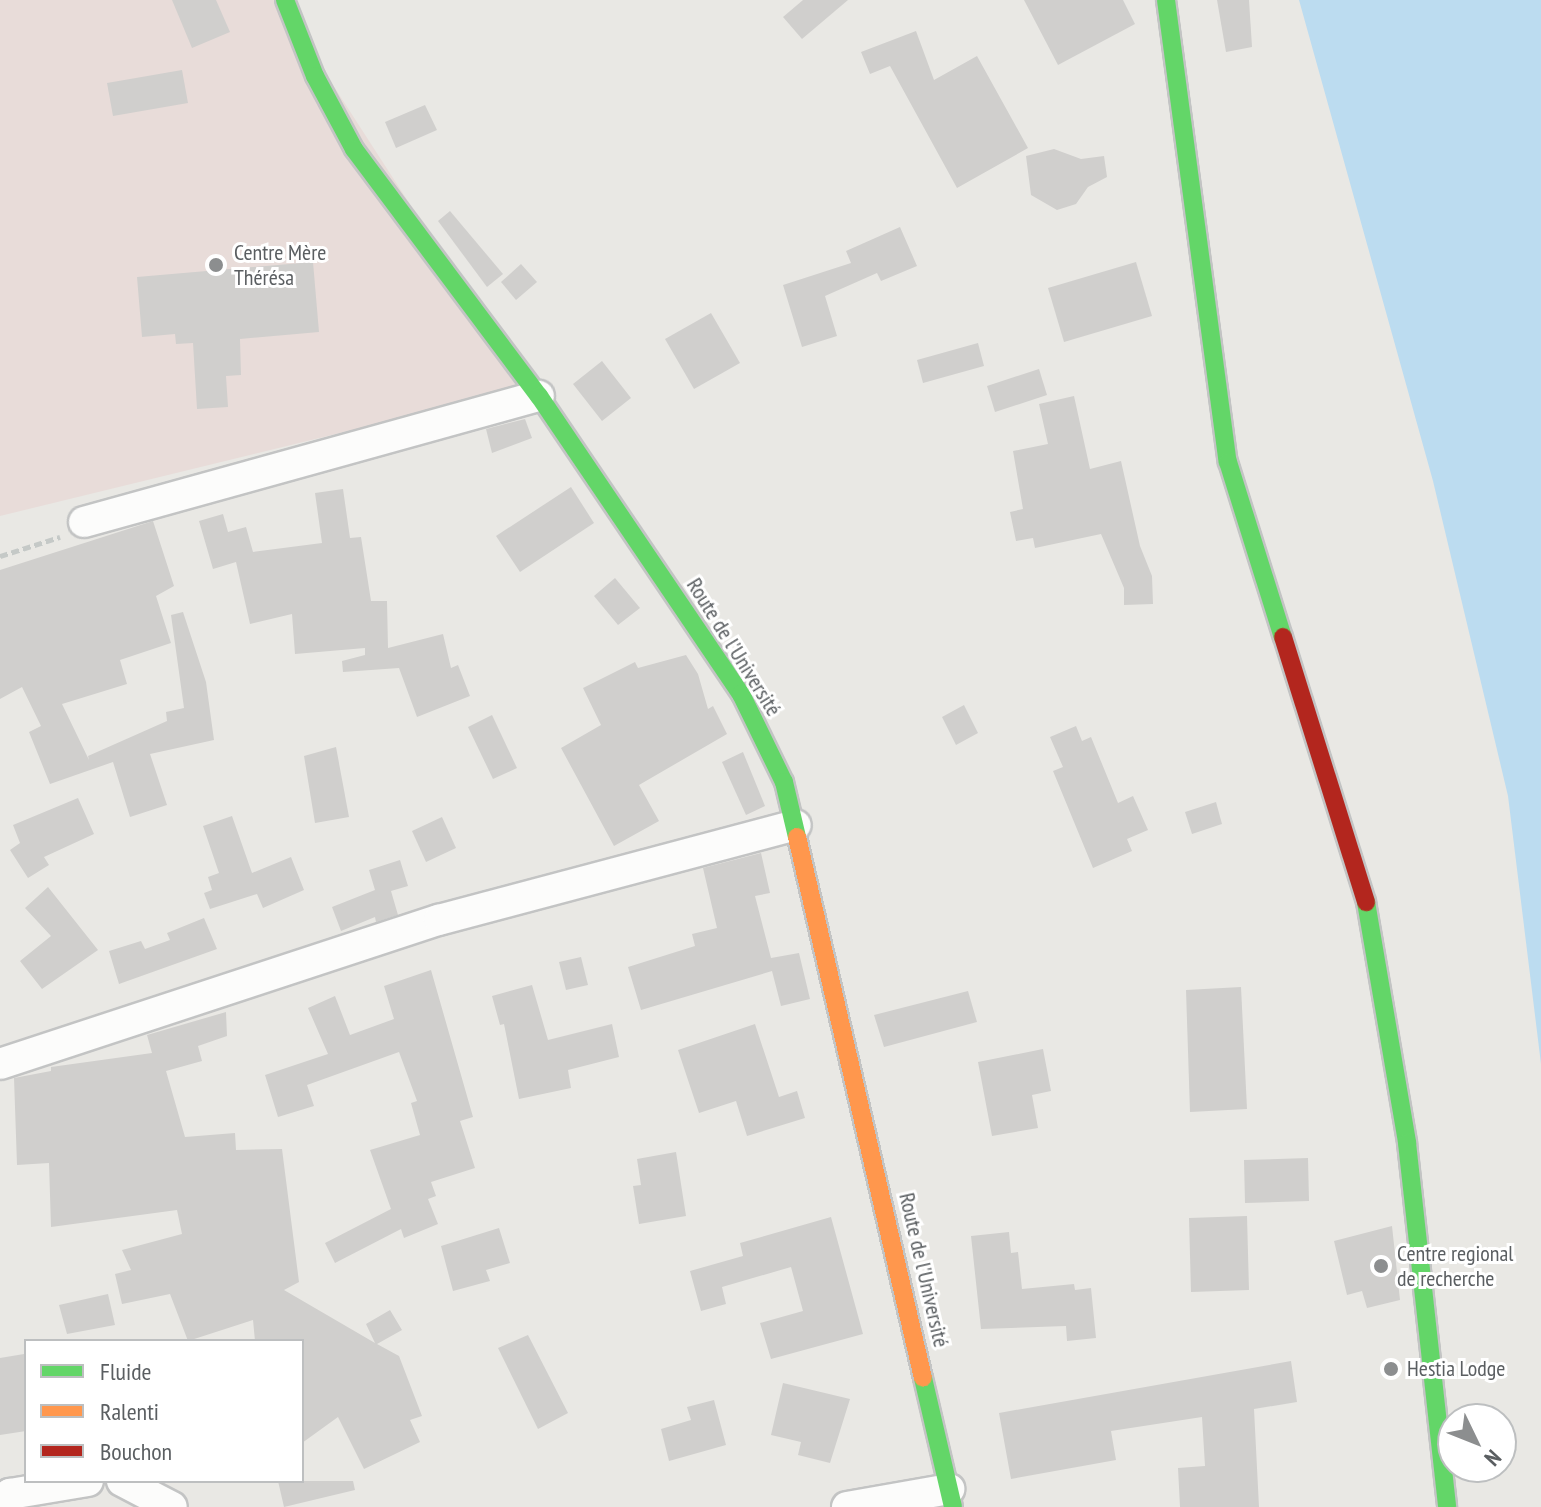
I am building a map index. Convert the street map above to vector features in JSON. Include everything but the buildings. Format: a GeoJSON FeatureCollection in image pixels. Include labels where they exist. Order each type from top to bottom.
{"type":"FeatureCollection","features":[{"type":"Feature","properties":{"kind":"street","name":"Route de l'Université"},"geometry":{"type":"LineString","coordinates":[[285,0],[315,76],[354,149],[539,396],[741,694],[784,782],[951,1498]]}},
{"type":"Feature","properties":{"kind":"street"},"geometry":{"type":"LineString","coordinates":[[1166,0],[1228,462],[1367,907],[1407,1143],[1447,1507]]}},
{"type":"Feature","properties":{"kind":"street"},"geometry":{"type":"LineString","coordinates":[[84,522],[539,396]]}},
{"type":"Feature","properties":{"kind":"street"},"geometry":{"type":"LineString","coordinates":[[0,1064],[439,920],[796,825]]}},
{"type":"Feature","properties":{"kind":"street"},"geometry":{"type":"LineString","coordinates":[[0,1505],[10,1494],[76,1483]]}},
{"type":"Feature","properties":{"kind":"street"},"geometry":{"type":"LineString","coordinates":[[126,1483],[172,1507]]}},
{"type":"Feature","properties":{"kind":"street"},"geometry":{"type":"LineString","coordinates":[[847,1507],[951,1498]]}},
{"type":"Feature","properties":{"kind":"path"},"geometry":{"type":"LineString","coordinates":[[0,556],[70,534],[84,522]]}},
{"type":"Feature","properties":{"kind":"shaded area","name":"Centre Mère Thérésa"},"geometry":{"type":"Polygon","coordinates":[[[0,0],[278,0],[528,387],[0,516],[0,0]]]}},
{"type":"Feature","properties":{"kind":"water"},"geometry":{"type":"Polygon","coordinates":[[[1299,0],[1541,0],[1541,1064],[1508,796],[1433,481],[1299,0]]]}},
{"type":"Feature","properties":{"kind":"traffic: fast"},"geometry":{"type":"LineString","coordinates":[[285,0],[315,76],[354,149],[539,396],[741,694],[784,782],[797,837]]}},
{"type":"Feature","properties":{"kind":"traffic: fast"},"geometry":{"type":"LineString","coordinates":[[1166,0],[1228,462],[1283,637]]}},
{"type":"Feature","properties":{"kind":"traffic: fast"},"geometry":{"type":"LineString","coordinates":[[1366,902],[1407,1143],[1447,1507]]}},
{"type":"Feature","properties":{"kind":"traffic: fast"},"geometry":{"type":"LineString","coordinates":[[923,1378],[953,1507]]}},
{"type":"Feature","properties":{"kind":"traffic: slow"},"geometry":{"type":"LineString","coordinates":[[797,837],[923,1378]]}},
{"type":"Feature","properties":{"kind":"traffic: jam"},"geometry":{"type":"LineString","coordinates":[[1283,637],[1366,902]]}},
{"type":"Feature","properties":{"kind":"place","name":"Centre Mère Thérésa"},"geometry":{"type":"Point","coordinates":[216,265]}},
{"type":"Feature","properties":{"kind":"place","name":"Centre regional de recherche"},"geometry":{"type":"Point","coordinates":[1381,1266]}},
{"type":"Feature","properties":{"kind":"place","name":"Hestia Lodge"},"geometry":{"type":"Point","coordinates":[1391,1369]}}]}
